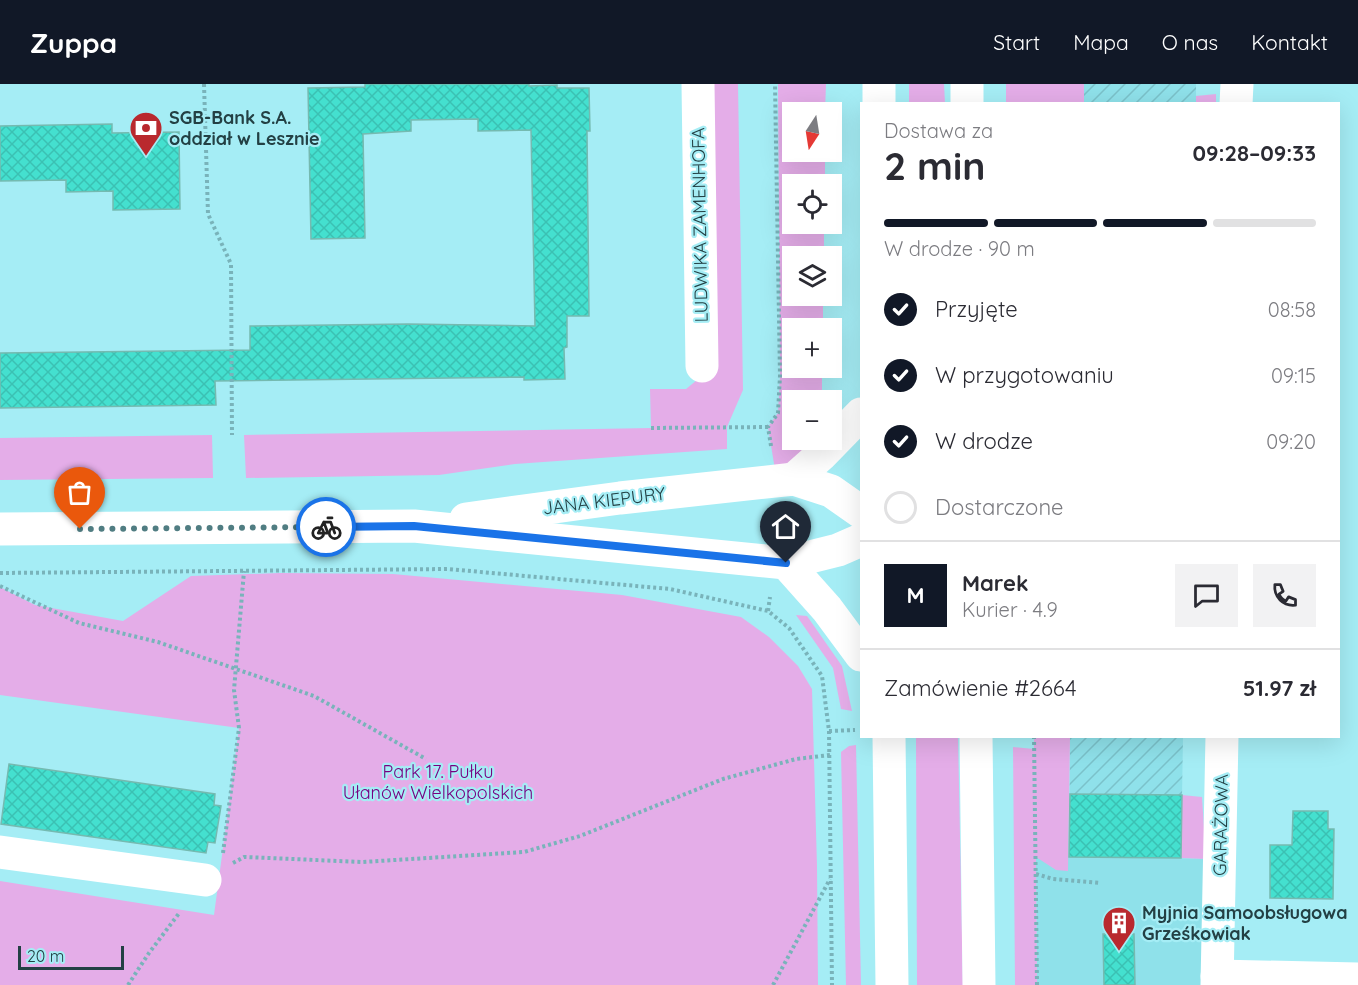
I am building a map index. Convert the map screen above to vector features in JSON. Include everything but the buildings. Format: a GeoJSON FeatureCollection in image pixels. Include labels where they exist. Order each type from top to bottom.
{"type":"FeatureCollection","features":[{"type":"Feature","properties":{"kind":"street","name":"LUDWIKA ZAMENHOFA"},"geometry":{"type":"LineString","coordinates":[[698,84],[702,366]]}},
{"type":"Feature","properties":{"kind":"street"},"geometry":{"type":"LineString","coordinates":[[879,84],[879,102]]}},
{"type":"Feature","properties":{"kind":"street"},"geometry":{"type":"LineString","coordinates":[[967,84],[967,102]]}},
{"type":"Feature","properties":{"kind":"street"},"geometry":{"type":"LineString","coordinates":[[1236,102],[1237,84]]}},
{"type":"Feature","properties":{"kind":"street"},"geometry":{"type":"LineString","coordinates":[[794,479],[860,415]]}},
{"type":"Feature","properties":{"kind":"street","name":"JANA KIEPURY"},"geometry":{"type":"LineString","coordinates":[[414,526],[620,498],[794,479],[831,491],[860,511]]}},
{"type":"Feature","properties":{"kind":"street","name":"JANA KIEPURY"},"geometry":{"type":"LineString","coordinates":[[0,529],[414,526],[786,563],[838,550],[860,540]]}},
{"type":"Feature","properties":{"kind":"street"},"geometry":{"type":"LineString","coordinates":[[786,563],[827,609],[860,655]]}},
{"type":"Feature","properties":{"kind":"street"},"geometry":{"type":"LineString","coordinates":[[889,738],[892,985]]}},
{"type":"Feature","properties":{"kind":"street"},"geometry":{"type":"LineString","coordinates":[[976,738],[979,985]]}},
{"type":"Feature","properties":{"kind":"street","name":"GARAŻOWA"},"geometry":{"type":"LineString","coordinates":[[1217,980],[1222,738]]}},
{"type":"Feature","properties":{"kind":"street"},"geometry":{"type":"LineString","coordinates":[[0,852],[213,874]]}},
{"type":"Feature","properties":{"kind":"street"},"geometry":{"type":"LineString","coordinates":[[1217,980],[1358,979]]}},
{"type":"Feature","properties":{"kind":"path"},"geometry":{"type":"LineString","coordinates":[[204,84],[208,214],[231,264],[232,435]]}},
{"type":"Feature","properties":{"kind":"path"},"geometry":{"type":"LineString","coordinates":[[775,84],[780,376]]}},
{"type":"Feature","properties":{"kind":"path"},"geometry":{"type":"LineString","coordinates":[[651,428],[768,428]]}},
{"type":"Feature","properties":{"kind":"path"},"geometry":{"type":"LineString","coordinates":[[0,573],[447,569],[670,589],[768,611],[789,628],[822,676],[830,755],[832,985]]}},
{"type":"Feature","properties":{"kind":"path"},"geometry":{"type":"LineString","coordinates":[[213,874],[239,728],[234,690],[244,571]]}},
{"type":"Feature","properties":{"kind":"path"},"geometry":{"type":"LineString","coordinates":[[0,586],[79,623],[158,642],[314,696],[426,759]]}},
{"type":"Feature","properties":{"kind":"path"},"geometry":{"type":"LineString","coordinates":[[829,731],[860,729]]}},
{"type":"Feature","properties":{"kind":"path"},"geometry":{"type":"LineString","coordinates":[[1034,738],[1037,985]]}},
{"type":"Feature","properties":{"kind":"path"},"geometry":{"type":"LineString","coordinates":[[128,985],[149,953],[213,874],[244,857],[363,862],[524,852],[580,836],[723,779],[796,759],[830,755]]}},
{"type":"Feature","properties":{"kind":"path"},"geometry":{"type":"LineString","coordinates":[[1036,874],[1053,879],[1101,883]]}},
{"type":"Feature","properties":{"kind":"path"},"geometry":{"type":"LineString","coordinates":[[773,985],[831,879]]}},
{"type":"Feature","properties":{"kind":"shaded area"},"geometry":{"type":"Polygon","coordinates":[[[1084,84],[1196,84],[1196,102],[1084,102],[1084,84]]]}},
{"type":"Feature","properties":{"kind":"shaded area"},"geometry":{"type":"Polygon","coordinates":[[[1070,738],[1183,738],[1181,858],[1069,857],[1070,738]]]}},
{"type":"Feature","properties":{"kind":"shaded area"},"geometry":{"type":"Polygon","coordinates":[[[1036,856],[1220,859],[1217,985],[1037,985],[1036,856]]]}},
{"type":"Feature","properties":{"kind":"green space"},"geometry":{"type":"Polygon","coordinates":[[[698,84],[738,84],[743,390],[727,427],[727,449],[515,464],[439,475],[246,478],[244,435],[651,428],[650,389],[686,389],[697,380],[698,84]]]}},
{"type":"Feature","properties":{"kind":"green space"},"geometry":{"type":"Polygon","coordinates":[[[778,84],[826,84],[825,102],[782,102],[782,162],[825,162],[825,174],[782,174],[782,234],[824,234],[824,246],[782,246],[782,306],[823,306],[823,318],[782,318],[782,378],[822,378],[822,390],[782,390],[782,450],[811,450],[777,482],[768,427],[778,413],[780,376],[778,84]]]}},
{"type":"Feature","properties":{"kind":"green space"},"geometry":{"type":"Polygon","coordinates":[[[909,84],[944,84],[945,102],[909,102],[909,84]]]}},
{"type":"Feature","properties":{"kind":"green space"},"geometry":{"type":"Polygon","coordinates":[[[1006,84],[1084,84],[1084,102],[1006,102],[1006,84]]]}},
{"type":"Feature","properties":{"kind":"green space"},"geometry":{"type":"Polygon","coordinates":[[[1216,94],[1216,102],[1196,102],[1196,96],[1216,94]]]}},
{"type":"Feature","properties":{"kind":"green space"},"geometry":{"type":"Polygon","coordinates":[[[212,435],[213,478],[0,480],[0,438],[212,435]]]}},
{"type":"Feature","properties":{"kind":"green space","name":"Park 17. Pułku Ułanów Wielkopolskich"},"geometry":{"type":"Polygon","coordinates":[[[280,573],[393,574],[622,595],[741,617],[769,637],[798,666],[812,689],[818,985],[0,985],[0,881],[214,915],[239,728],[0,695],[0,587],[35,605],[123,621],[191,576],[280,573]]]}},
{"type":"Feature","properties":{"kind":"green space"},"geometry":{"type":"Polygon","coordinates":[[[796,615],[807,616],[842,666],[852,711],[841,709],[833,668],[796,615]]]}},
{"type":"Feature","properties":{"kind":"green space"},"geometry":{"type":"Polygon","coordinates":[[[916,738],[958,738],[963,985],[917,985],[916,738]]]}},
{"type":"Feature","properties":{"kind":"green space"},"geometry":{"type":"Polygon","coordinates":[[[1034,738],[1070,738],[1068,871],[1056,870],[1036,857],[1037,985],[1015,985],[1013,747],[1034,749],[1034,738]]]}},
{"type":"Feature","properties":{"kind":"green space"},"geometry":{"type":"Polygon","coordinates":[[[856,745],[861,985],[846,985],[841,752],[849,746],[856,745]]]}},
{"type":"Feature","properties":{"kind":"green space"},"geometry":{"type":"Polygon","coordinates":[[[1182,795],[1202,797],[1206,859],[1181,858],[1182,795]]]}},
{"type":"Feature","properties":{"kind":"way so far"},"geometry":{"type":"LineString","coordinates":[[80,529],[326,527]]}},
{"type":"Feature","properties":{"kind":"place","name":"SGB-Bank S.A. oddział w Lesznie"},"geometry":{"type":"Point","coordinates":[146,157]}},
{"type":"Feature","properties":{"kind":"place","name":"Myjnia Samoobsługowa Grześkowiak"},"geometry":{"type":"Point","coordinates":[1119,952]}},
{"type":"Feature","properties":{"kind":"route"},"geometry":{"type":"LineString","coordinates":[[326,527],[414,526],[786,563]]}}]}
